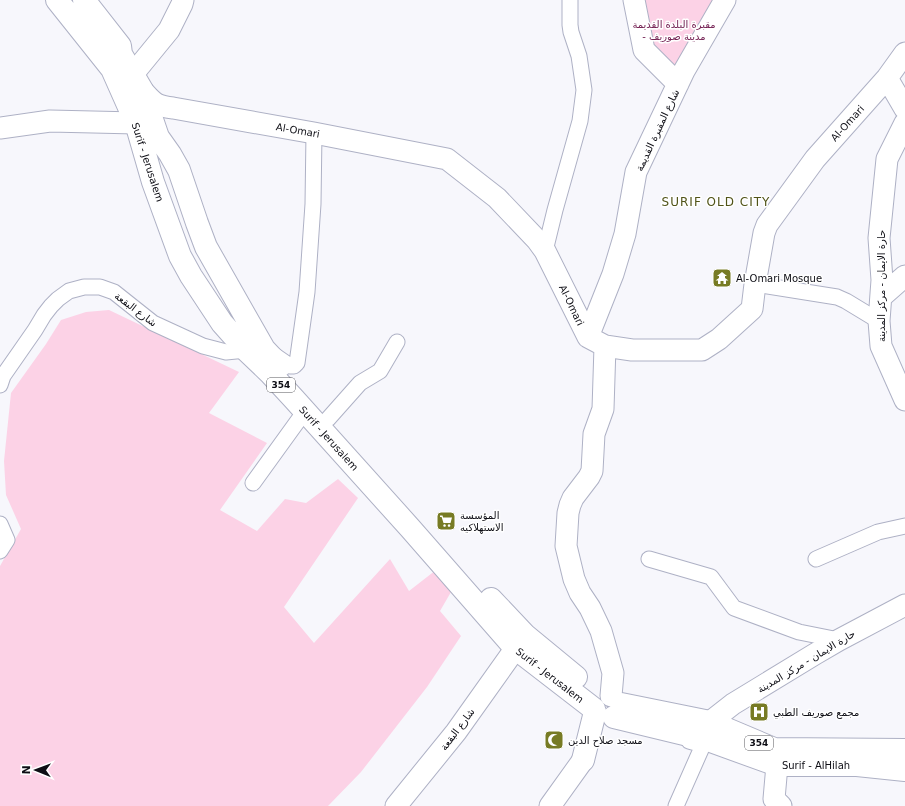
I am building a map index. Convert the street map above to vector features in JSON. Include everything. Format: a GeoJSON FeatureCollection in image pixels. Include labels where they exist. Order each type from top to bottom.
{"type":"FeatureCollection","features":[{"type":"Feature","properties":{"kind":"main road","name":"Surif - Jerusalem"},"geometry":{"type":"LineString","coordinates":[[58,0],[112,69],[136,123],[145,155],[180,256],[191,276],[222,323],[253,345],[328,419],[418,520],[520,642]]}},
{"type":"Feature","properties":{"kind":"main road","name":"Surif - Jerusalem"},"geometry":{"type":"LineString","coordinates":[[84,0],[120,46],[121,54],[137,82],[158,137],[179,170],[206,247],[253,345],[270,373],[410,528],[520,642],[606,708]]}},
{"type":"Feature","properties":{"kind":"main road"},"geometry":{"type":"LineString","coordinates":[[121,54],[143,109],[142,118],[136,123]]}},
{"type":"Feature","properties":{"kind":"main road"},"geometry":{"type":"LineString","coordinates":[[136,123],[148,124],[158,137]]}},
{"type":"Feature","properties":{"kind":"main road"},"geometry":{"type":"LineString","coordinates":[[145,155],[144,141],[147,136],[153,134],[158,137]]}},
{"type":"Feature","properties":{"kind":"main road"},"geometry":{"type":"LineString","coordinates":[[583,760],[606,708]]}},
{"type":"Feature","properties":{"kind":"main road","name":"Surif - AlHilah"},"geometry":{"type":"LineString","coordinates":[[606,708],[710,722],[774,749],[905,750]]}},
{"type":"Feature","properties":{"kind":"main road","name":"Surif - AlHilah"},"geometry":{"type":"LineString","coordinates":[[606,708],[683,734],[705,739],[777,765],[857,765],[905,770]]}},
{"type":"Feature","properties":{"kind":"main road"},"geometry":{"type":"LineString","coordinates":[[683,734],[696,734],[710,722]]}},
{"type":"Feature","properties":{"kind":"street"},"geometry":{"type":"LineString","coordinates":[[137,82],[169,30],[183,0]]}},
{"type":"Feature","properties":{"kind":"street"},"geometry":{"type":"LineString","coordinates":[[545,251],[580,122],[584,90],[579,56],[571,32],[570,0]]}},
{"type":"Feature","properties":{"kind":"street","name":"شارع المقبرة القديمة"},"geometry":{"type":"LineString","coordinates":[[634,0],[644,50],[678,84]]}},
{"type":"Feature","properties":{"kind":"street","name":"شارع المقبرة القديمة"},"geometry":{"type":"LineString","coordinates":[[596,341],[625,234],[636,172],[684,71],[725,0]]}},
{"type":"Feature","properties":{"kind":"street","name":"Al-Omari"},"geometry":{"type":"LineString","coordinates":[[137,82],[156,105],[162,107],[314,133],[447,159],[497,198],[537,240],[545,251],[596,341],[632,350],[702,350],[719,339],[752,309],[764,233],[767,225],[815,159],[887,78],[905,53]]}},
{"type":"Feature","properties":{"kind":"street"},"geometry":{"type":"LineString","coordinates":[[887,78],[905,109]]}},
{"type":"Feature","properties":{"kind":"street"},"geometry":{"type":"LineString","coordinates":[[158,137],[161,115],[173,108]]}},
{"type":"Feature","properties":{"kind":"street"},"geometry":{"type":"LineString","coordinates":[[0,128],[50,121],[136,123]]}},
{"type":"Feature","properties":{"kind":"street","name":"حارة الايمان - مركز المدينة"},"geometry":{"type":"LineString","coordinates":[[905,123],[887,159],[879,238],[882,280],[879,321],[880,346],[905,400]]}},
{"type":"Feature","properties":{"kind":"street"},"geometry":{"type":"LineString","coordinates":[[253,345],[290,366],[294,366],[297,362],[307,292],[312,212],[314,133]]}},
{"type":"Feature","properties":{"kind":"street"},"geometry":{"type":"LineString","coordinates":[[880,297],[905,276]]}},
{"type":"Feature","properties":{"kind":"street"},"geometry":{"type":"LineString","coordinates":[[755,284],[837,297],[879,321]]}},
{"type":"Feature","properties":{"kind":"street","name":"شارع البقعة"},"geometry":{"type":"LineString","coordinates":[[1,379],[51,306],[69,291],[84,287],[100,287],[114,292],[153,324],[203,346],[226,352],[253,345]]}},
{"type":"Feature","properties":{"kind":"street"},"geometry":{"type":"LineString","coordinates":[[596,341],[603,409],[594,434],[592,471],[573,498],[570,505],[568,513],[566,546],[574,579],[601,631],[613,673],[606,708]]}},
{"type":"Feature","properties":{"kind":"street"},"geometry":{"type":"LineString","coordinates":[[328,419],[360,383],[380,371],[397,342]]}},
{"type":"Feature","properties":{"kind":"street"},"geometry":{"type":"LineString","coordinates":[[253,483],[305,411]]}},
{"type":"Feature","properties":{"kind":"street"},"geometry":{"type":"LineString","coordinates":[[0,524],[7,540],[0,551]]}},
{"type":"Feature","properties":{"kind":"street"},"geometry":{"type":"LineString","coordinates":[[816,559],[878,532],[905,526]]}},
{"type":"Feature","properties":{"kind":"street"},"geometry":{"type":"LineString","coordinates":[[649,559],[711,577],[734,608],[799,632],[839,640]]}},
{"type":"Feature","properties":{"kind":"street","name":"حارة الايمان - مركز المدينة"},"geometry":{"type":"LineString","coordinates":[[710,722],[733,704],[839,640],[905,605]]}},
{"type":"Feature","properties":{"kind":"street","name":"شارع البقعة"},"geometry":{"type":"LineString","coordinates":[[396,806],[456,732],[520,642]]}},
{"type":"Feature","properties":{"kind":"street"},"geometry":{"type":"LineString","coordinates":[[676,806],[703,745],[682,739],[683,734]]}},
{"type":"Feature","properties":{"kind":"street"},"geometry":{"type":"LineString","coordinates":[[550,806],[583,760]]}},
{"type":"Feature","properties":{"kind":"street"},"geometry":{"type":"LineString","coordinates":[[777,765],[774,799],[781,806]]}},
{"type":"Feature","properties":{"kind":"green space","name":"مقبرة البلدة القديمة - مدينة صوريف"},"geometry":{"type":"Polygon","coordinates":[[[639,0],[721,0],[683,83],[648,49],[639,0]]]}},
{"type":"Feature","properties":{"kind":"green space"},"geometry":{"type":"Polygon","coordinates":[[[109,310],[239,372],[209,413],[267,443],[220,510],[257,531],[285,499],[306,503],[338,479],[358,498],[284,607],[314,643],[390,559],[409,591],[436,570],[451,592],[440,611],[461,636],[427,687],[361,772],[328,806],[0,806],[0,566],[21,529],[6,495],[4,461],[11,393],[61,320],[86,312],[109,310]]]}},
{"type":"Feature","properties":{"kind":"place","name":"Al-Omari Mosque"},"geometry":{"type":"Point","coordinates":[722,278]}},
{"type":"Feature","properties":{"kind":"place","name":"المؤسسة الاستهلاكيه"},"geometry":{"type":"Point","coordinates":[446,521]}},
{"type":"Feature","properties":{"kind":"place","name":"مجمع صوريف الطبي"},"geometry":{"type":"Point","coordinates":[759,712]}},
{"type":"Feature","properties":{"kind":"place","name":"مسجد صلاح الدين"},"geometry":{"type":"Point","coordinates":[554,740]}},
{"type":"Feature","properties":{"kind":"district","name":"SURIF OLD CITY"},"geometry":{"type":"Point","coordinates":[716,202]}}]}
